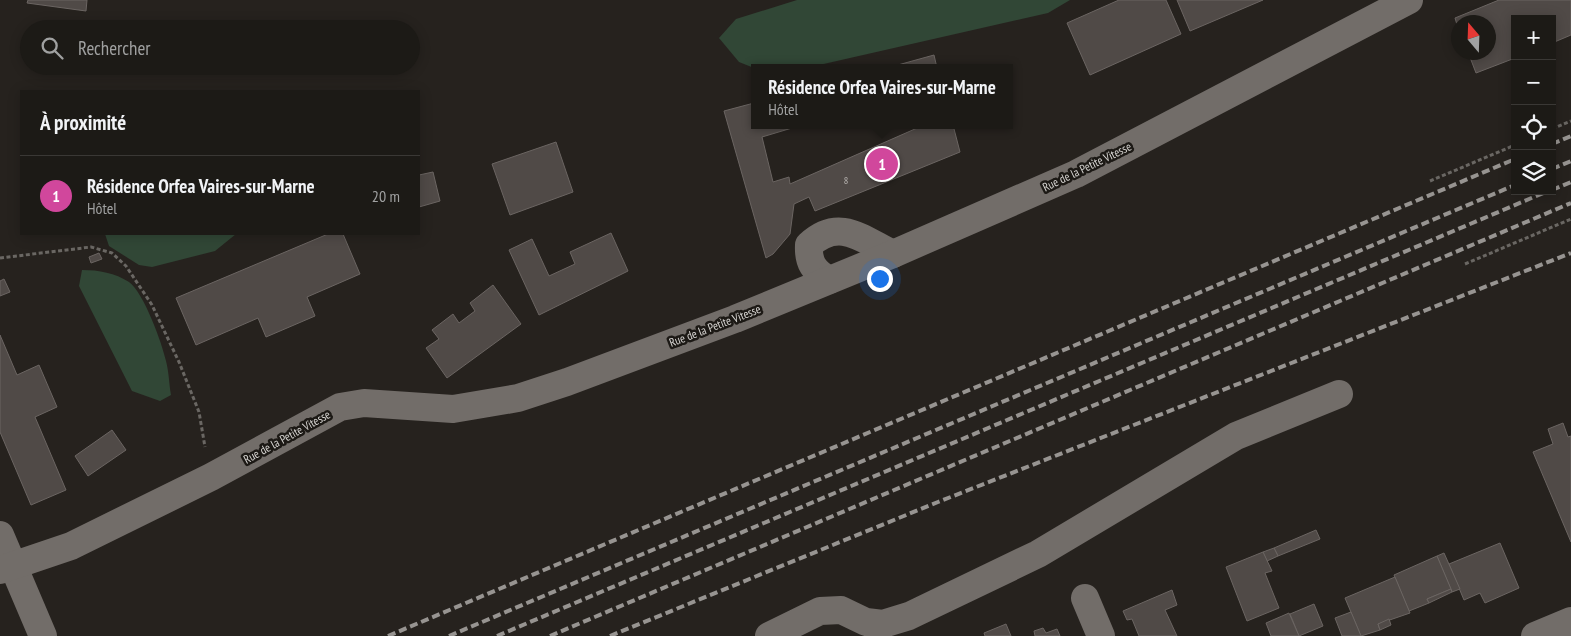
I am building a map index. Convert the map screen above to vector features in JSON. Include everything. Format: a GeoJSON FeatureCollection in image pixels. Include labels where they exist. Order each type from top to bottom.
{"type":"FeatureCollection","features":[{"type":"Feature","properties":{"kind":"street","name":"Rue de la Petite Vitesse"},"geometry":{"type":"LineString","coordinates":[[0,570],[71,546],[211,477],[340,408],[364,403],[453,409],[518,398],[567,382],[735,319],[893,254],[1076,174],[1409,0]]}},
{"type":"Feature","properties":{"kind":"street"},"geometry":{"type":"LineString","coordinates":[[829,280],[813,270],[808,256],[808,245],[820,234],[844,230],[893,254]]}},
{"type":"Feature","properties":{"kind":"street"},"geometry":{"type":"LineString","coordinates":[[769,636],[820,611],[841,610],[866,622],[883,624],[908,616],[1038,554],[1236,436],[1339,394]]}},
{"type":"Feature","properties":{"kind":"street"},"geometry":{"type":"LineString","coordinates":[[0,535],[43,636]]}},
{"type":"Feature","properties":{"kind":"street"},"geometry":{"type":"LineString","coordinates":[[1085,598],[1101,636]]}},
{"type":"Feature","properties":{"kind":"street"},"geometry":{"type":"LineString","coordinates":[[1535,636],[1571,621]]}},
{"type":"Feature","properties":{"kind":"path"},"geometry":{"type":"LineString","coordinates":[[1556,127],[1571,121]]}},
{"type":"Feature","properties":{"kind":"path"},"geometry":{"type":"LineString","coordinates":[[1430,180],[1511,147]]}},
{"type":"Feature","properties":{"kind":"path"},"geometry":{"type":"LineString","coordinates":[[1465,264],[1571,219]]}},
{"type":"Feature","properties":{"kind":"path"},"geometry":{"type":"LineString","coordinates":[[0,258],[91,247],[100,248],[112,253],[126,266],[152,306],[192,391],[211,477]]}},
{"type":"Feature","properties":{"kind":"green space"},"geometry":{"type":"Polygon","coordinates":[[[797,0],[1070,0],[1048,13],[824,64],[751,64],[751,67],[739,62],[719,38],[736,19],[797,0]]]}},
{"type":"Feature","properties":{"kind":"green space"},"geometry":{"type":"Polygon","coordinates":[[[105,235],[235,235],[215,251],[152,267],[139,265],[109,246],[105,235]]]}},
{"type":"Feature","properties":{"kind":"green space"},"geometry":{"type":"Polygon","coordinates":[[[82,270],[101,271],[124,279],[141,296],[161,343],[167,365],[171,395],[160,401],[132,391],[79,286],[82,270]]]}},
{"type":"Feature","properties":{"kind":"building"},"geometry":{"type":"Polygon","coordinates":[[[28,0],[87,0],[86,11],[27,3],[28,0]]]}},
{"type":"Feature","properties":{"kind":"building"},"geometry":{"type":"Polygon","coordinates":[[[1119,0],[1166,0],[1181,34],[1090,75],[1067,23],[1119,0]]]}},
{"type":"Feature","properties":{"kind":"building"},"geometry":{"type":"Polygon","coordinates":[[[1177,0],[1263,0],[1190,31],[1177,0]]]}},
{"type":"Feature","properties":{"kind":"building"},"geometry":{"type":"Polygon","coordinates":[[[1499,0],[1571,0],[1571,35],[1556,41],[1556,15],[1511,15],[1511,60],[1476,73],[1471,60],[1496,60],[1496,15],[1462,15],[1499,0]]]}},
{"type":"Feature","properties":{"kind":"building"},"geometry":{"type":"Polygon","coordinates":[[[934,55],[936,64],[901,64],[934,55]]]}},
{"type":"Feature","properties":{"kind":"building"},"geometry":{"type":"Polygon","coordinates":[[[751,104],[751,129],[789,129],[762,137],[773,182],[789,177],[790,184],[915,129],[954,129],[960,152],[815,211],[809,197],[794,204],[790,234],[773,254],[766,258],[724,111],[751,104]]]}},
{"type":"Feature","properties":{"kind":"building"},"geometry":{"type":"Polygon","coordinates":[[[556,142],[573,192],[510,215],[492,164],[556,142]]]}},
{"type":"Feature","properties":{"kind":"building"},"geometry":{"type":"Polygon","coordinates":[[[433,172],[440,201],[420,207],[420,175],[433,172]]]}},
{"type":"Feature","properties":{"kind":"building"},"geometry":{"type":"Polygon","coordinates":[[[611,233],[628,271],[539,315],[509,250],[532,239],[549,276],[575,264],[570,252],[611,233]]]}},
{"type":"Feature","properties":{"kind":"building"},"geometry":{"type":"Polygon","coordinates":[[[326,235],[343,235],[360,274],[307,297],[315,316],[266,337],[258,318],[196,345],[176,298],[326,235]]]}},
{"type":"Feature","properties":{"kind":"building"},"geometry":{"type":"Polygon","coordinates":[[[99,253],[102,259],[91,263],[89,257],[99,253]]]}},
{"type":"Feature","properties":{"kind":"building"},"geometry":{"type":"Polygon","coordinates":[[[4,279],[10,292],[0,296],[0,281],[4,279]]]}},
{"type":"Feature","properties":{"kind":"building"},"geometry":{"type":"Polygon","coordinates":[[[493,285],[521,324],[447,378],[426,348],[439,339],[432,330],[453,314],[459,323],[475,311],[470,303],[493,285]]]}},
{"type":"Feature","properties":{"kind":"building"},"geometry":{"type":"Polygon","coordinates":[[[0,335],[17,375],[39,365],[57,407],[35,417],[66,490],[31,505],[0,432],[0,335]]]}},
{"type":"Feature","properties":{"kind":"building"},"geometry":{"type":"Polygon","coordinates":[[[1563,423],[1568,437],[1571,436],[1571,542],[1533,452],[1553,444],[1548,429],[1563,423]]]}},
{"type":"Feature","properties":{"kind":"building"},"geometry":{"type":"Polygon","coordinates":[[[112,430],[126,450],[88,476],[75,456],[112,430]]]}},
{"type":"Feature","properties":{"kind":"building"},"geometry":{"type":"Polygon","coordinates":[[[1316,530],[1320,539],[1278,556],[1274,548],[1316,530]]]}},
{"type":"Feature","properties":{"kind":"building"},"geometry":{"type":"Polygon","coordinates":[[[1500,543],[1519,588],[1485,603],[1480,593],[1464,600],[1449,564],[1500,543]]]}},
{"type":"Feature","properties":{"kind":"building"},"geometry":{"type":"Polygon","coordinates":[[[1274,548],[1278,556],[1267,561],[1263,552],[1274,548]]]}},
{"type":"Feature","properties":{"kind":"building"},"geometry":{"type":"Polygon","coordinates":[[[1263,552],[1272,571],[1265,573],[1279,608],[1247,621],[1226,567],[1263,552]]]}},
{"type":"Feature","properties":{"kind":"building"},"geometry":{"type":"Polygon","coordinates":[[[1444,553],[1460,589],[1452,592],[1437,556],[1444,553]]]}},
{"type":"Feature","properties":{"kind":"building"},"geometry":{"type":"Polygon","coordinates":[[[1437,556],[1451,589],[1427,599],[1429,603],[1409,611],[1394,575],[1437,556]]]}},
{"type":"Feature","properties":{"kind":"building"},"geometry":{"type":"Polygon","coordinates":[[[1395,577],[1410,613],[1378,624],[1380,630],[1361,636],[1345,598],[1395,577]]]}},
{"type":"Feature","properties":{"kind":"building"},"geometry":{"type":"Polygon","coordinates":[[[1451,589],[1452,592],[1429,603],[1427,599],[1451,589]]]}},
{"type":"Feature","properties":{"kind":"building"},"geometry":{"type":"Polygon","coordinates":[[[1172,590],[1177,605],[1165,610],[1177,636],[1139,636],[1132,619],[1127,620],[1123,611],[1172,590]]]}},
{"type":"Feature","properties":{"kind":"building"},"geometry":{"type":"Polygon","coordinates":[[[1314,604],[1323,626],[1299,636],[1290,614],[1314,604]]]}},
{"type":"Feature","properties":{"kind":"building"},"geometry":{"type":"Polygon","coordinates":[[[1351,612],[1361,636],[1342,636],[1335,618],[1351,612]]]}},
{"type":"Feature","properties":{"kind":"building"},"geometry":{"type":"Polygon","coordinates":[[[1289,613],[1299,636],[1271,636],[1266,623],[1289,613]]]}},
{"type":"Feature","properties":{"kind":"building"},"geometry":{"type":"Polygon","coordinates":[[[1389,619],[1391,625],[1380,630],[1378,624],[1389,619]]]}},
{"type":"Feature","properties":{"kind":"building"},"geometry":{"type":"Polygon","coordinates":[[[1006,624],[1011,636],[985,636],[984,633],[1006,624]]]}},
{"type":"Feature","properties":{"kind":"building"},"geometry":{"type":"Polygon","coordinates":[[[1043,628],[1046,633],[1057,629],[1060,636],[1035,636],[1034,631],[1043,628]]]}},
{"type":"Feature","properties":{"kind":"railway"},"geometry":{"type":"LineString","coordinates":[[1556,142],[1571,136]]}},
{"type":"Feature","properties":{"kind":"railway"},"geometry":{"type":"LineString","coordinates":[[388,636],[1511,161]]}},
{"type":"Feature","properties":{"kind":"railway"},"geometry":{"type":"LineString","coordinates":[[1556,167],[1571,161]]}},
{"type":"Feature","properties":{"kind":"railway"},"geometry":{"type":"LineString","coordinates":[[1556,188],[1571,182]]}},
{"type":"Feature","properties":{"kind":"railway"},"geometry":{"type":"LineString","coordinates":[[449,636],[1511,187]]}},
{"type":"Feature","properties":{"kind":"railway"},"geometry":{"type":"LineString","coordinates":[[497,636],[1539,195]]}},
{"type":"Feature","properties":{"kind":"railway"},"geometry":{"type":"LineString","coordinates":[[550,636],[1571,203]]}},
{"type":"Feature","properties":{"kind":"railway"},"geometry":{"type":"LineString","coordinates":[[610,636],[938,502],[1571,253]]}},
{"type":"Feature","properties":{"kind":"place","name":"Résidence Orfea Vaires-sur-Marne"},"geometry":{"type":"Point","coordinates":[882,164]}}]}
